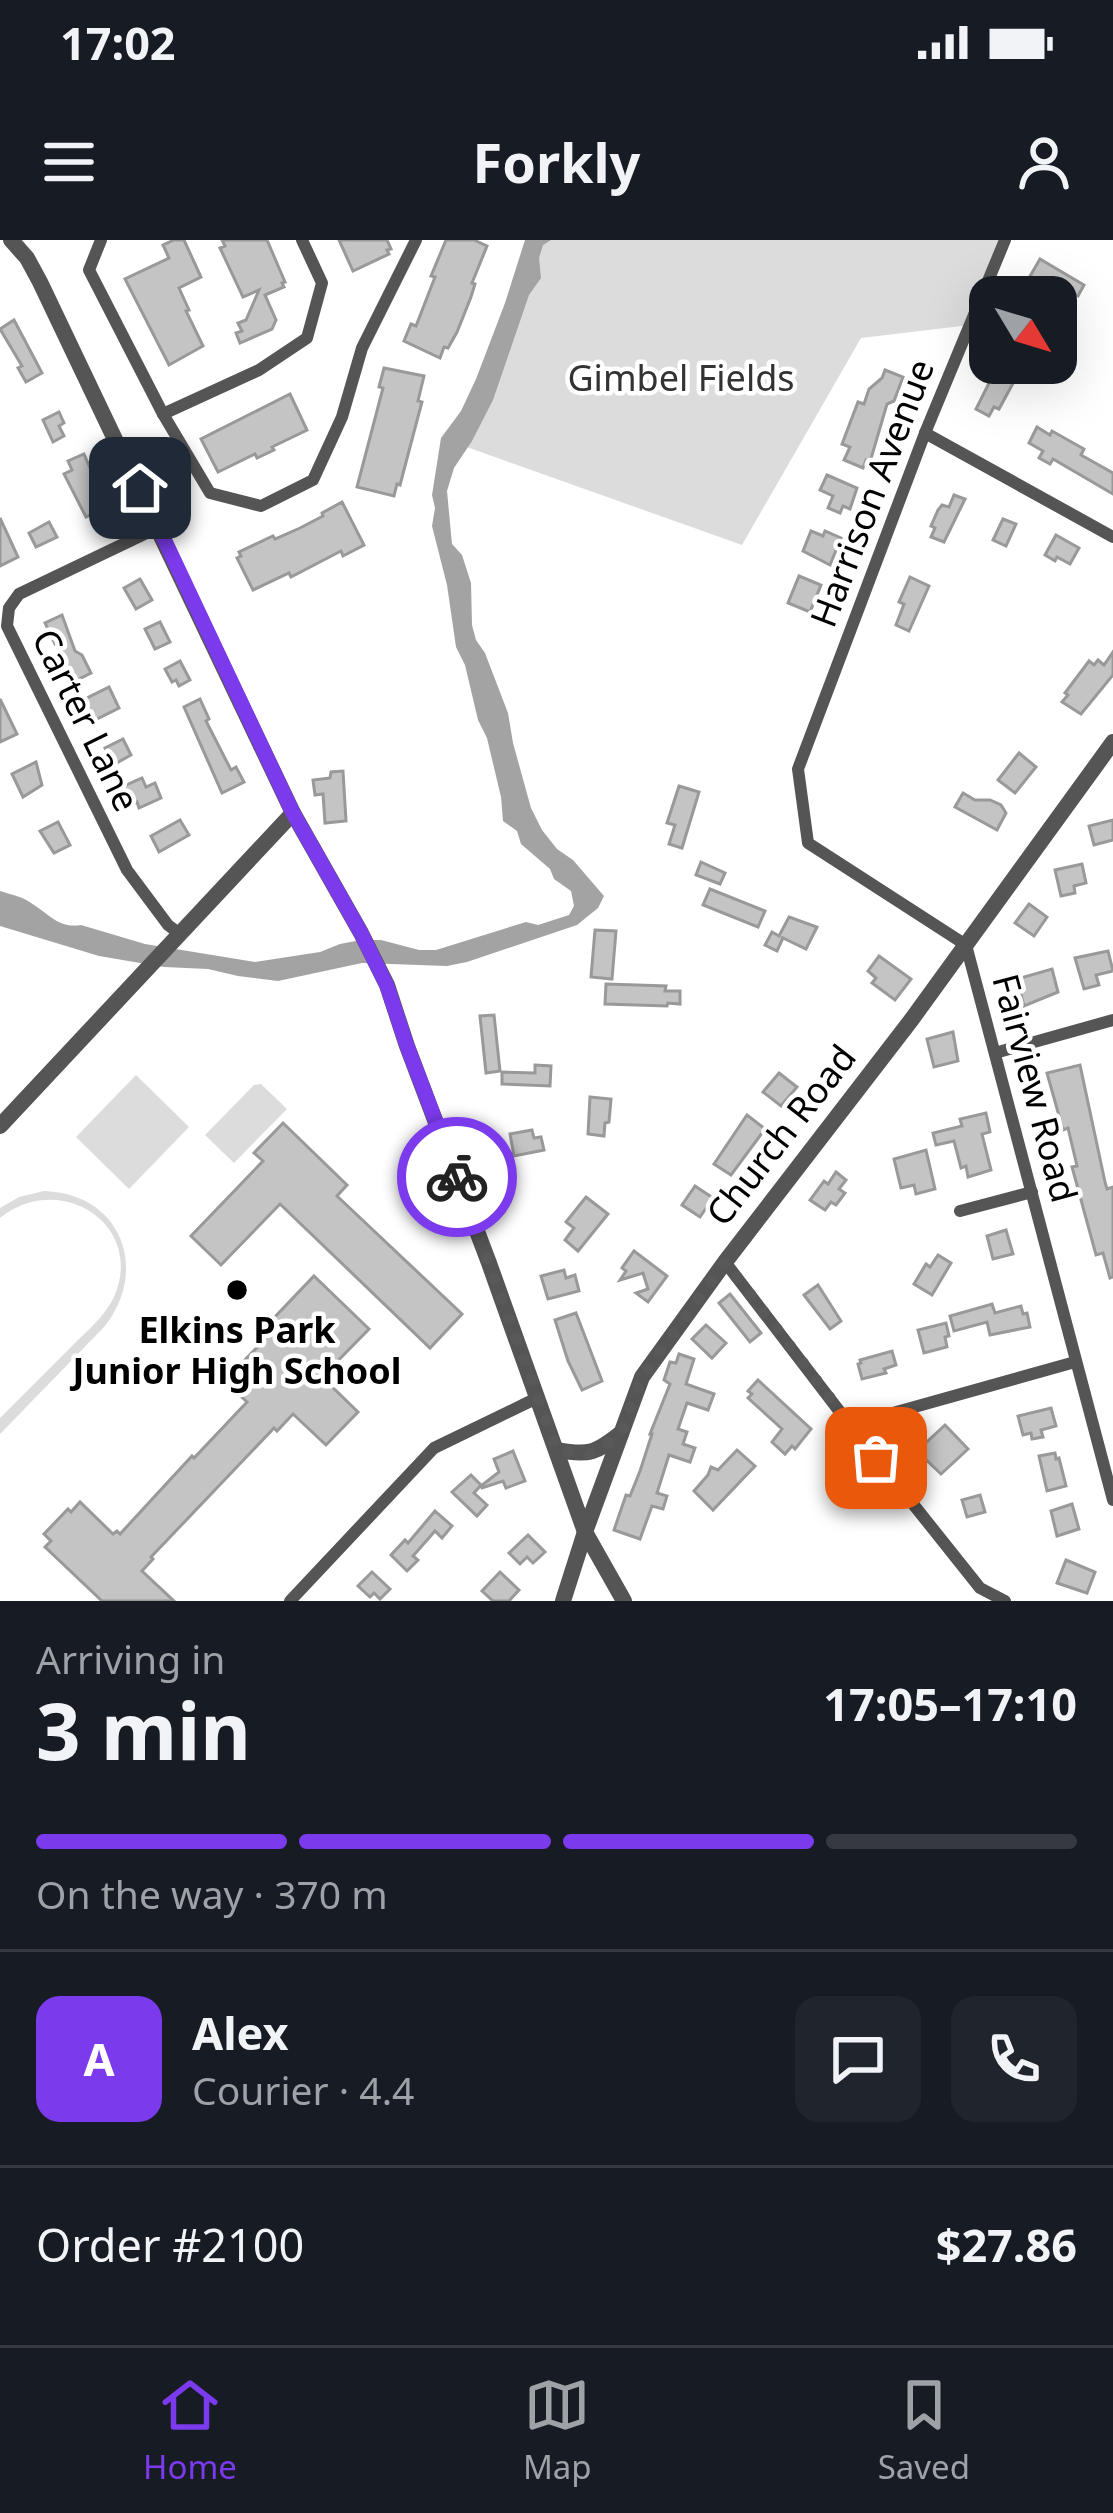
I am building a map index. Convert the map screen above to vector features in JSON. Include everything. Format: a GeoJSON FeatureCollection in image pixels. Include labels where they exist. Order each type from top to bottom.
{"type":"FeatureCollection","features":[{"type":"Feature","properties":{"kind":"street"},"geometry":{"type":"LineString","coordinates":[[11,240],[28,249],[293,813],[387,986],[585,1532],[624,1601]]}},
{"type":"Feature","properties":{"kind":"street"},"geometry":{"type":"LineString","coordinates":[[101,240],[89,270],[163,414],[210,493],[261,506],[313,480],[342,417],[362,347],[416,240]]}},
{"type":"Feature","properties":{"kind":"street"},"geometry":{"type":"LineString","coordinates":[[163,414],[259,370],[307,338],[322,283],[302,240]]}},
{"type":"Feature","properties":{"kind":"street","name":"Harrison Avenue"},"geometry":{"type":"LineString","coordinates":[[798,769],[1005,240]]}},
{"type":"Feature","properties":{"kind":"street"},"geometry":{"type":"LineString","coordinates":[[926,433],[1113,537]]}},
{"type":"Feature","properties":{"kind":"street","name":"Carter Lane"},"geometry":{"type":"LineString","coordinates":[[159,527],[19,594],[9,608],[7,626],[127,870],[177,938]]}},
{"type":"Feature","properties":{"kind":"street","name":"Church Road"},"geometry":{"type":"LineString","coordinates":[[563,1601],[642,1377],[1113,742]]}},
{"type":"Feature","properties":{"kind":"street","name":"Fairview Road"},"geometry":{"type":"LineString","coordinates":[[798,769],[808,843],[966,945],[1113,1500]]}},
{"type":"Feature","properties":{"kind":"street"},"geometry":{"type":"LineString","coordinates":[[0,1126],[293,813]]}},
{"type":"Feature","properties":{"kind":"street"},"geometry":{"type":"LineString","coordinates":[[995,1053],[1113,1020]]}},
{"type":"Feature","properties":{"kind":"street"},"geometry":{"type":"LineString","coordinates":[[960,1211],[1033,1192]]}},
{"type":"Feature","properties":{"kind":"street"},"geometry":{"type":"LineString","coordinates":[[725,1262],[980,1588],[1005,1601]]}},
{"type":"Feature","properties":{"kind":"street"},"geometry":{"type":"LineString","coordinates":[[850,1425],[1075,1362]]}},
{"type":"Feature","properties":{"kind":"street"},"geometry":{"type":"LineString","coordinates":[[290,1601],[434,1448],[537,1398]]}},
{"type":"Feature","properties":{"kind":"street"},"geometry":{"type":"LineString","coordinates":[[557,1450],[589,1454],[622,1432]]}},
{"type":"Feature","properties":{"kind":"green space","name":"Gimbel Fields"},"geometry":{"type":"Polygon","coordinates":[[[536,240],[1005,240],[990,276],[969,276],[969,325],[861,338],[742,545],[464,446],[536,240]]]}},
{"type":"Feature","properties":{"kind":"green space"},"geometry":{"type":"Polygon","coordinates":[[[136,1075],[189,1127],[129,1189],[76,1137],[136,1075]]]}},
{"type":"Feature","properties":{"kind":"green space"},"geometry":{"type":"Polygon","coordinates":[[[261,1084],[287,1109],[234,1163],[205,1135],[254,1085],[261,1084]]]}},
{"type":"Feature","properties":{"kind":"green space"},"geometry":{"type":"Polygon","coordinates":[[[44,1191],[70,1195],[109,1219],[126,1258],[125,1281],[105,1326],[0,1434],[0,1418],[106,1311],[121,1271],[118,1247],[108,1227],[91,1212],[47,1200],[23,1205],[0,1218],[0,1208],[44,1191]]]}},
{"type":"Feature","properties":{"kind":"shaded area"},"geometry":{"type":"Polygon","coordinates":[[[525,240],[551,240],[543,245],[541,278],[529,295],[493,400],[454,468],[447,491],[452,544],[462,555],[471,583],[476,640],[508,713],[531,808],[557,849],[604,896],[598,908],[577,925],[467,962],[447,966],[362,963],[278,981],[99,956],[0,926],[0,891],[25,899],[66,924],[145,944],[255,962],[361,940],[436,950],[526,922],[538,925],[569,915],[574,906],[571,891],[554,879],[550,869],[521,844],[517,831],[503,821],[487,738],[456,647],[432,526],[441,438],[476,379],[525,240]]]}},
{"type":"Feature","properties":{"kind":"building"},"geometry":{"type":"Polygon","coordinates":[[[184,240],[201,277],[179,288],[203,346],[169,365],[125,279],[169,258],[163,245],[184,240]]]}},
{"type":"Feature","properties":{"kind":"building"},"geometry":{"type":"Polygon","coordinates":[[[222,240],[267,240],[285,282],[284,287],[265,295],[276,320],[272,329],[240,343],[238,323],[246,320],[259,290],[243,297],[220,248],[225,246],[222,240]]]}},
{"type":"Feature","properties":{"kind":"building"},"geometry":{"type":"Polygon","coordinates":[[[339,240],[387,240],[391,249],[353,271],[339,240]]]}},
{"type":"Feature","properties":{"kind":"building"},"geometry":{"type":"Polygon","coordinates":[[[446,240],[474,240],[487,246],[457,332],[440,358],[404,341],[411,324],[416,326],[446,240]]]}},
{"type":"Feature","properties":{"kind":"building"},"geometry":{"type":"Polygon","coordinates":[[[1040,259],[1069,276],[1030,276],[1040,259]]]}},
{"type":"Feature","properties":{"kind":"building"},"geometry":{"type":"Polygon","coordinates":[[[14,320],[42,373],[26,382],[0,329],[14,320]]]}},
{"type":"Feature","properties":{"kind":"building"},"geometry":{"type":"Polygon","coordinates":[[[384,368],[424,376],[418,401],[422,402],[394,496],[357,487],[384,368]]]}},
{"type":"Feature","properties":{"kind":"building"},"geometry":{"type":"Polygon","coordinates":[[[885,370],[903,377],[894,401],[887,404],[870,462],[866,460],[863,468],[844,460],[850,447],[842,444],[858,402],[864,404],[869,389],[885,370]]]}},
{"type":"Feature","properties":{"kind":"building"},"geometry":{"type":"Polygon","coordinates":[[[988,384],[1013,384],[999,409],[994,407],[989,416],[976,409],[988,384]]]}},
{"type":"Feature","properties":{"kind":"building"},"geometry":{"type":"Polygon","coordinates":[[[290,394],[307,430],[272,447],[274,450],[218,472],[201,439],[290,394]]]}},
{"type":"Feature","properties":{"kind":"building"},"geometry":{"type":"Polygon","coordinates":[[[59,412],[64,436],[53,442],[43,420],[59,412]]]}},
{"type":"Feature","properties":{"kind":"building"},"geometry":{"type":"Polygon","coordinates":[[[1037,427],[1084,449],[1081,455],[1113,473],[1113,494],[1053,459],[1050,464],[1039,458],[1043,451],[1029,443],[1037,427]]]}},
{"type":"Feature","properties":{"kind":"building"},"geometry":{"type":"Polygon","coordinates":[[[84,454],[107,507],[86,517],[64,474],[72,470],[68,461],[84,454]]]}},
{"type":"Feature","properties":{"kind":"building"},"geometry":{"type":"Polygon","coordinates":[[[827,475],[857,488],[850,509],[843,506],[840,513],[828,508],[833,496],[820,490],[827,475]]]}},
{"type":"Feature","properties":{"kind":"building"},"geometry":{"type":"Polygon","coordinates":[[[954,495],[965,499],[944,542],[931,537],[935,528],[931,526],[938,510],[942,505],[949,507],[954,495]]]}},
{"type":"Feature","properties":{"kind":"building"},"geometry":{"type":"Polygon","coordinates":[[[342,502],[364,545],[253,590],[237,558],[239,552],[300,528],[342,502]]]}},
{"type":"Feature","properties":{"kind":"building"},"geometry":{"type":"Polygon","coordinates":[[[0,518],[18,557],[0,566],[0,518]]]}},
{"type":"Feature","properties":{"kind":"building"},"geometry":{"type":"Polygon","coordinates":[[[1003,519],[1016,524],[1006,546],[993,540],[1003,519]]]}},
{"type":"Feature","properties":{"kind":"building"},"geometry":{"type":"Polygon","coordinates":[[[49,522],[57,537],[36,547],[29,533],[49,522]]]}},
{"type":"Feature","properties":{"kind":"building"},"geometry":{"type":"Polygon","coordinates":[[[811,531],[841,538],[830,565],[803,551],[811,531]]]}},
{"type":"Feature","properties":{"kind":"building"},"geometry":{"type":"Polygon","coordinates":[[[1056,535],[1079,548],[1070,564],[1045,555],[1056,535]]]}},
{"type":"Feature","properties":{"kind":"building"},"geometry":{"type":"Polygon","coordinates":[[[799,576],[821,585],[810,612],[788,603],[799,576]]]}},
{"type":"Feature","properties":{"kind":"building"},"geometry":{"type":"Polygon","coordinates":[[[910,577],[929,586],[909,631],[896,625],[910,577]]]}},
{"type":"Feature","properties":{"kind":"building"},"geometry":{"type":"Polygon","coordinates":[[[140,579],[152,600],[136,609],[124,588],[140,579]]]}},
{"type":"Feature","properties":{"kind":"building"},"geometry":{"type":"Polygon","coordinates":[[[62,615],[75,651],[91,673],[73,682],[59,642],[55,644],[45,623],[62,615]]]}},
{"type":"Feature","properties":{"kind":"building"},"geometry":{"type":"Polygon","coordinates":[[[160,622],[170,642],[155,649],[145,629],[160,622]]]}},
{"type":"Feature","properties":{"kind":"building"},"geometry":{"type":"Polygon","coordinates":[[[1113,652],[1113,675],[1081,714],[1062,702],[1089,661],[1104,665],[1113,652]]]}},
{"type":"Feature","properties":{"kind":"building"},"geometry":{"type":"Polygon","coordinates":[[[180,661],[190,680],[179,686],[165,669],[180,661]]]}},
{"type":"Feature","properties":{"kind":"building"},"geometry":{"type":"Polygon","coordinates":[[[109,687],[119,708],[93,721],[83,700],[109,687]]]}},
{"type":"Feature","properties":{"kind":"building"},"geometry":{"type":"Polygon","coordinates":[[[0,699],[17,734],[0,742],[0,699]]]}},
{"type":"Feature","properties":{"kind":"building"},"geometry":{"type":"Polygon","coordinates":[[[200,699],[231,770],[236,767],[244,782],[222,793],[184,707],[200,699]]]}},
{"type":"Feature","properties":{"kind":"building"},"geometry":{"type":"Polygon","coordinates":[[[123,739],[131,755],[113,765],[105,748],[123,739]]]}},
{"type":"Feature","properties":{"kind":"building"},"geometry":{"type":"Polygon","coordinates":[[[1019,753],[1036,767],[1015,793],[998,780],[1019,753]]]}},
{"type":"Feature","properties":{"kind":"building"},"geometry":{"type":"Polygon","coordinates":[[[36,762],[42,785],[23,797],[12,774],[36,762]]]}},
{"type":"Feature","properties":{"kind":"building"},"geometry":{"type":"Polygon","coordinates":[[[343,771],[346,821],[325,823],[323,794],[315,795],[313,780],[343,771]]]}},
{"type":"Feature","properties":{"kind":"building"},"geometry":{"type":"Polygon","coordinates":[[[142,778],[146,787],[155,783],[161,798],[139,808],[124,786],[142,778]]]}},
{"type":"Feature","properties":{"kind":"building"},"geometry":{"type":"Polygon","coordinates":[[[679,786],[699,792],[682,848],[669,844],[675,825],[667,823],[679,786]]]}},
{"type":"Feature","properties":{"kind":"building"},"geometry":{"type":"Polygon","coordinates":[[[963,793],[1001,805],[1006,813],[997,830],[955,807],[963,793]]]}},
{"type":"Feature","properties":{"kind":"building"},"geometry":{"type":"Polygon","coordinates":[[[180,820],[189,835],[159,852],[151,836],[180,820]]]}},
{"type":"Feature","properties":{"kind":"building"},"geometry":{"type":"Polygon","coordinates":[[[1113,820],[1113,840],[1094,845],[1089,826],[1113,820]]]}},
{"type":"Feature","properties":{"kind":"building"},"geometry":{"type":"Polygon","coordinates":[[[58,822],[70,845],[54,853],[40,831],[58,822]]]}},
{"type":"Feature","properties":{"kind":"building"},"geometry":{"type":"Polygon","coordinates":[[[701,862],[725,873],[720,884],[696,875],[701,862]]]}},
{"type":"Feature","properties":{"kind":"building"},"geometry":{"type":"Polygon","coordinates":[[[1082,864],[1086,883],[1074,886],[1075,893],[1061,896],[1055,870],[1082,864]]]}},
{"type":"Feature","properties":{"kind":"building"},"geometry":{"type":"Polygon","coordinates":[[[710,889],[765,911],[758,927],[703,905],[710,889]]]}},
{"type":"Feature","properties":{"kind":"building"},"geometry":{"type":"Polygon","coordinates":[[[1029,904],[1047,917],[1034,936],[1015,923],[1029,904]]]}},
{"type":"Feature","properties":{"kind":"building"},"geometry":{"type":"Polygon","coordinates":[[[789,917],[817,927],[806,949],[781,937],[777,951],[765,945],[772,932],[779,936],[789,917]]]}},
{"type":"Feature","properties":{"kind":"building"},"geometry":{"type":"Polygon","coordinates":[[[595,930],[616,931],[612,979],[591,977],[595,930]]]}},
{"type":"Feature","properties":{"kind":"building"},"geometry":{"type":"Polygon","coordinates":[[[1108,951],[1113,971],[1096,975],[1099,985],[1084,989],[1075,958],[1108,951]]]}},
{"type":"Feature","properties":{"kind":"building"},"geometry":{"type":"Polygon","coordinates":[[[879,956],[911,979],[895,1000],[872,983],[876,978],[868,971],[879,956]]]}},
{"type":"Feature","properties":{"kind":"building"},"geometry":{"type":"Polygon","coordinates":[[[1052,969],[1058,992],[1024,1006],[1017,979],[1052,969]]]}},
{"type":"Feature","properties":{"kind":"building"},"geometry":{"type":"Polygon","coordinates":[[[606,984],[666,986],[665,991],[680,991],[680,1004],[605,1004],[606,984]]]}},
{"type":"Feature","properties":{"kind":"building"},"geometry":{"type":"Polygon","coordinates":[[[494,1015],[500,1071],[486,1073],[480,1016],[494,1015]]]}},
{"type":"Feature","properties":{"kind":"building"},"geometry":{"type":"Polygon","coordinates":[[[953,1032],[958,1061],[934,1067],[927,1039],[953,1032]]]}},
{"type":"Feature","properties":{"kind":"building"},"geometry":{"type":"Polygon","coordinates":[[[535,1065],[551,1066],[550,1086],[502,1084],[502,1072],[535,1073],[535,1065]]]}},
{"type":"Feature","properties":{"kind":"building"},"geometry":{"type":"Polygon","coordinates":[[[1080,1065],[1105,1182],[1107,1189],[1113,1187],[1110,1278],[1103,1253],[1096,1255],[1072,1167],[1077,1166],[1068,1128],[1063,1130],[1047,1073],[1080,1065]]]}},
{"type":"Feature","properties":{"kind":"building"},"geometry":{"type":"Polygon","coordinates":[[[779,1073],[797,1087],[781,1106],[763,1092],[779,1073]]]}},
{"type":"Feature","properties":{"kind":"building"},"geometry":{"type":"Polygon","coordinates":[[[590,1097],[611,1099],[604,1136],[588,1134],[590,1097]]]}},
{"type":"Feature","properties":{"kind":"building"},"geometry":{"type":"Polygon","coordinates":[[[986,1113],[990,1132],[982,1134],[991,1170],[968,1177],[954,1141],[936,1145],[933,1133],[962,1126],[960,1119],[986,1113]]]}},
{"type":"Feature","properties":{"kind":"building"},"geometry":{"type":"Polygon","coordinates":[[[747,1115],[765,1129],[731,1175],[714,1164],[747,1115]]]}},
{"type":"Feature","properties":{"kind":"building"},"geometry":{"type":"Polygon","coordinates":[[[283,1123],[347,1185],[337,1196],[462,1314],[430,1348],[280,1204],[221,1265],[191,1236],[263,1161],[254,1153],[283,1123]]]}},
{"type":"Feature","properties":{"kind":"building"},"geometry":{"type":"Polygon","coordinates":[[[532,1130],[534,1138],[541,1137],[544,1150],[514,1156],[510,1134],[532,1130]]]}},
{"type":"Feature","properties":{"kind":"building"},"geometry":{"type":"Polygon","coordinates":[[[926,1150],[935,1189],[916,1194],[914,1185],[901,1188],[894,1159],[926,1150]]]}},
{"type":"Feature","properties":{"kind":"building"},"geometry":{"type":"Polygon","coordinates":[[[836,1172],[846,1180],[839,1189],[845,1193],[825,1210],[810,1200],[836,1172]]]}},
{"type":"Feature","properties":{"kind":"building"},"geometry":{"type":"Polygon","coordinates":[[[695,1186],[713,1198],[700,1217],[682,1205],[695,1186]]]}},
{"type":"Feature","properties":{"kind":"building"},"geometry":{"type":"Polygon","coordinates":[[[586,1197],[608,1214],[578,1251],[565,1240],[574,1228],[566,1222],[586,1197]]]}},
{"type":"Feature","properties":{"kind":"building"},"geometry":{"type":"Polygon","coordinates":[[[1006,1230],[1013,1254],[993,1259],[987,1236],[1006,1230]]]}},
{"type":"Feature","properties":{"kind":"building"},"geometry":{"type":"Polygon","coordinates":[[[634,1251],[667,1276],[648,1302],[636,1293],[648,1289],[643,1273],[620,1280],[634,1251]]]}},
{"type":"Feature","properties":{"kind":"building"},"geometry":{"type":"Polygon","coordinates":[[[938,1255],[951,1263],[932,1295],[914,1284],[938,1255]]]}},
{"type":"Feature","properties":{"kind":"building"},"geometry":{"type":"Polygon","coordinates":[[[564,1270],[566,1278],[575,1275],[579,1291],[548,1299],[541,1276],[564,1270]]]}},
{"type":"Feature","properties":{"kind":"building"},"geometry":{"type":"Polygon","coordinates":[[[314,1276],[369,1329],[322,1377],[358,1412],[326,1445],[293,1414],[277,1431],[274,1428],[142,1571],[174,1601],[102,1601],[45,1547],[51,1541],[44,1534],[80,1502],[113,1534],[120,1534],[247,1402],[232,1388],[243,1376],[236,1369],[277,1327],[271,1321],[314,1276]]]}},
{"type":"Feature","properties":{"kind":"building"},"geometry":{"type":"Polygon","coordinates":[[[818,1285],[841,1321],[830,1329],[804,1295],[818,1285]]]}},
{"type":"Feature","properties":{"kind":"building"},"geometry":{"type":"Polygon","coordinates":[[[730,1294],[761,1333],[750,1342],[719,1303],[730,1294]]]}},
{"type":"Feature","properties":{"kind":"building"},"geometry":{"type":"Polygon","coordinates":[[[992,1304],[995,1313],[1021,1306],[1030,1327],[990,1335],[987,1322],[954,1331],[950,1316],[992,1304]]]}},
{"type":"Feature","properties":{"kind":"building"},"geometry":{"type":"Polygon","coordinates":[[[576,1313],[602,1381],[582,1390],[555,1320],[576,1313]]]}},
{"type":"Feature","properties":{"kind":"building"},"geometry":{"type":"Polygon","coordinates":[[[946,1323],[947,1347],[924,1353],[918,1330],[946,1323]]]}},
{"type":"Feature","properties":{"kind":"building"},"geometry":{"type":"Polygon","coordinates":[[[706,1325],[726,1343],[712,1358],[692,1339],[706,1325]]]}},
{"type":"Feature","properties":{"kind":"building"},"geometry":{"type":"Polygon","coordinates":[[[892,1351],[896,1365],[862,1379],[860,1360],[892,1351]]]}},
{"type":"Feature","properties":{"kind":"building"},"geometry":{"type":"Polygon","coordinates":[[[679,1354],[694,1359],[686,1384],[714,1394],[708,1410],[687,1403],[678,1429],[687,1432],[683,1444],[695,1448],[690,1462],[669,1455],[657,1493],[667,1496],[663,1509],[652,1506],[640,1539],[614,1530],[670,1384],[664,1380],[670,1362],[676,1363],[679,1354]]]}},
{"type":"Feature","properties":{"kind":"building"},"geometry":{"type":"Polygon","coordinates":[[[758,1380],[811,1429],[785,1454],[772,1442],[782,1429],[748,1398],[758,1380]]]}},
{"type":"Feature","properties":{"kind":"building"},"geometry":{"type":"Polygon","coordinates":[[[1051,1408],[1056,1426],[1041,1430],[1043,1437],[1023,1435],[1018,1416],[1051,1408]]]}},
{"type":"Feature","properties":{"kind":"building"},"geometry":{"type":"Polygon","coordinates":[[[945,1425],[968,1449],[941,1474],[917,1451],[945,1425]]]}},
{"type":"Feature","properties":{"kind":"building"},"geometry":{"type":"Polygon","coordinates":[[[737,1450],[755,1466],[713,1510],[694,1491],[711,1467],[718,1470],[737,1450]]]}},
{"type":"Feature","properties":{"kind":"building"},"geometry":{"type":"Polygon","coordinates":[[[513,1451],[525,1481],[506,1488],[503,1481],[482,1488],[499,1472],[494,1459],[513,1451]]]}},
{"type":"Feature","properties":{"kind":"building"},"geometry":{"type":"Polygon","coordinates":[[[1055,1453],[1066,1486],[1047,1491],[1039,1456],[1055,1453]]]}},
{"type":"Feature","properties":{"kind":"building"},"geometry":{"type":"Polygon","coordinates":[[[471,1475],[481,1485],[474,1493],[487,1505],[477,1516],[452,1492],[471,1475]]]}},
{"type":"Feature","properties":{"kind":"building"},"geometry":{"type":"Polygon","coordinates":[[[980,1495],[985,1512],[967,1517],[962,1500],[980,1495]]]}},
{"type":"Feature","properties":{"kind":"building"},"geometry":{"type":"Polygon","coordinates":[[[1072,1504],[1079,1529],[1057,1536],[1051,1511],[1072,1504]]]}},
{"type":"Feature","properties":{"kind":"building"},"geometry":{"type":"Polygon","coordinates":[[[435,1511],[452,1526],[442,1538],[435,1531],[413,1556],[418,1560],[407,1571],[391,1555],[435,1511]]]}},
{"type":"Feature","properties":{"kind":"building"},"geometry":{"type":"Polygon","coordinates":[[[528,1535],[545,1552],[533,1563],[527,1557],[520,1564],[509,1553],[528,1535]]]}},
{"type":"Feature","properties":{"kind":"building"},"geometry":{"type":"Polygon","coordinates":[[[1066,1560],[1095,1572],[1087,1593],[1057,1583],[1066,1560]]]}},
{"type":"Feature","properties":{"kind":"building"},"geometry":{"type":"Polygon","coordinates":[[[372,1572],[390,1589],[380,1599],[358,1586],[372,1572]]]}},
{"type":"Feature","properties":{"kind":"building"},"geometry":{"type":"Polygon","coordinates":[[[500,1572],[519,1590],[509,1601],[493,1601],[482,1591],[500,1572]]]}},
{"type":"Feature","properties":{"kind":"waterway"},"geometry":{"type":"LineString","coordinates":[[565,868],[584,891]]}},
{"type":"Feature","properties":{"kind":"way so far"},"geometry":{"type":"LineString","coordinates":[[457,1177],[557,1450],[589,1454],[622,1432],[642,1377],[725,1262],[876,1458]]}},
{"type":"Feature","properties":{"kind":"place","name":"Elkins Park Junior High School"},"geometry":{"type":"Point","coordinates":[237,1290]}},
{"type":"Feature","properties":{"kind":"route"},"geometry":{"type":"LineString","coordinates":[[140,488],[293,813],[387,986],[457,1177]]}}]}
